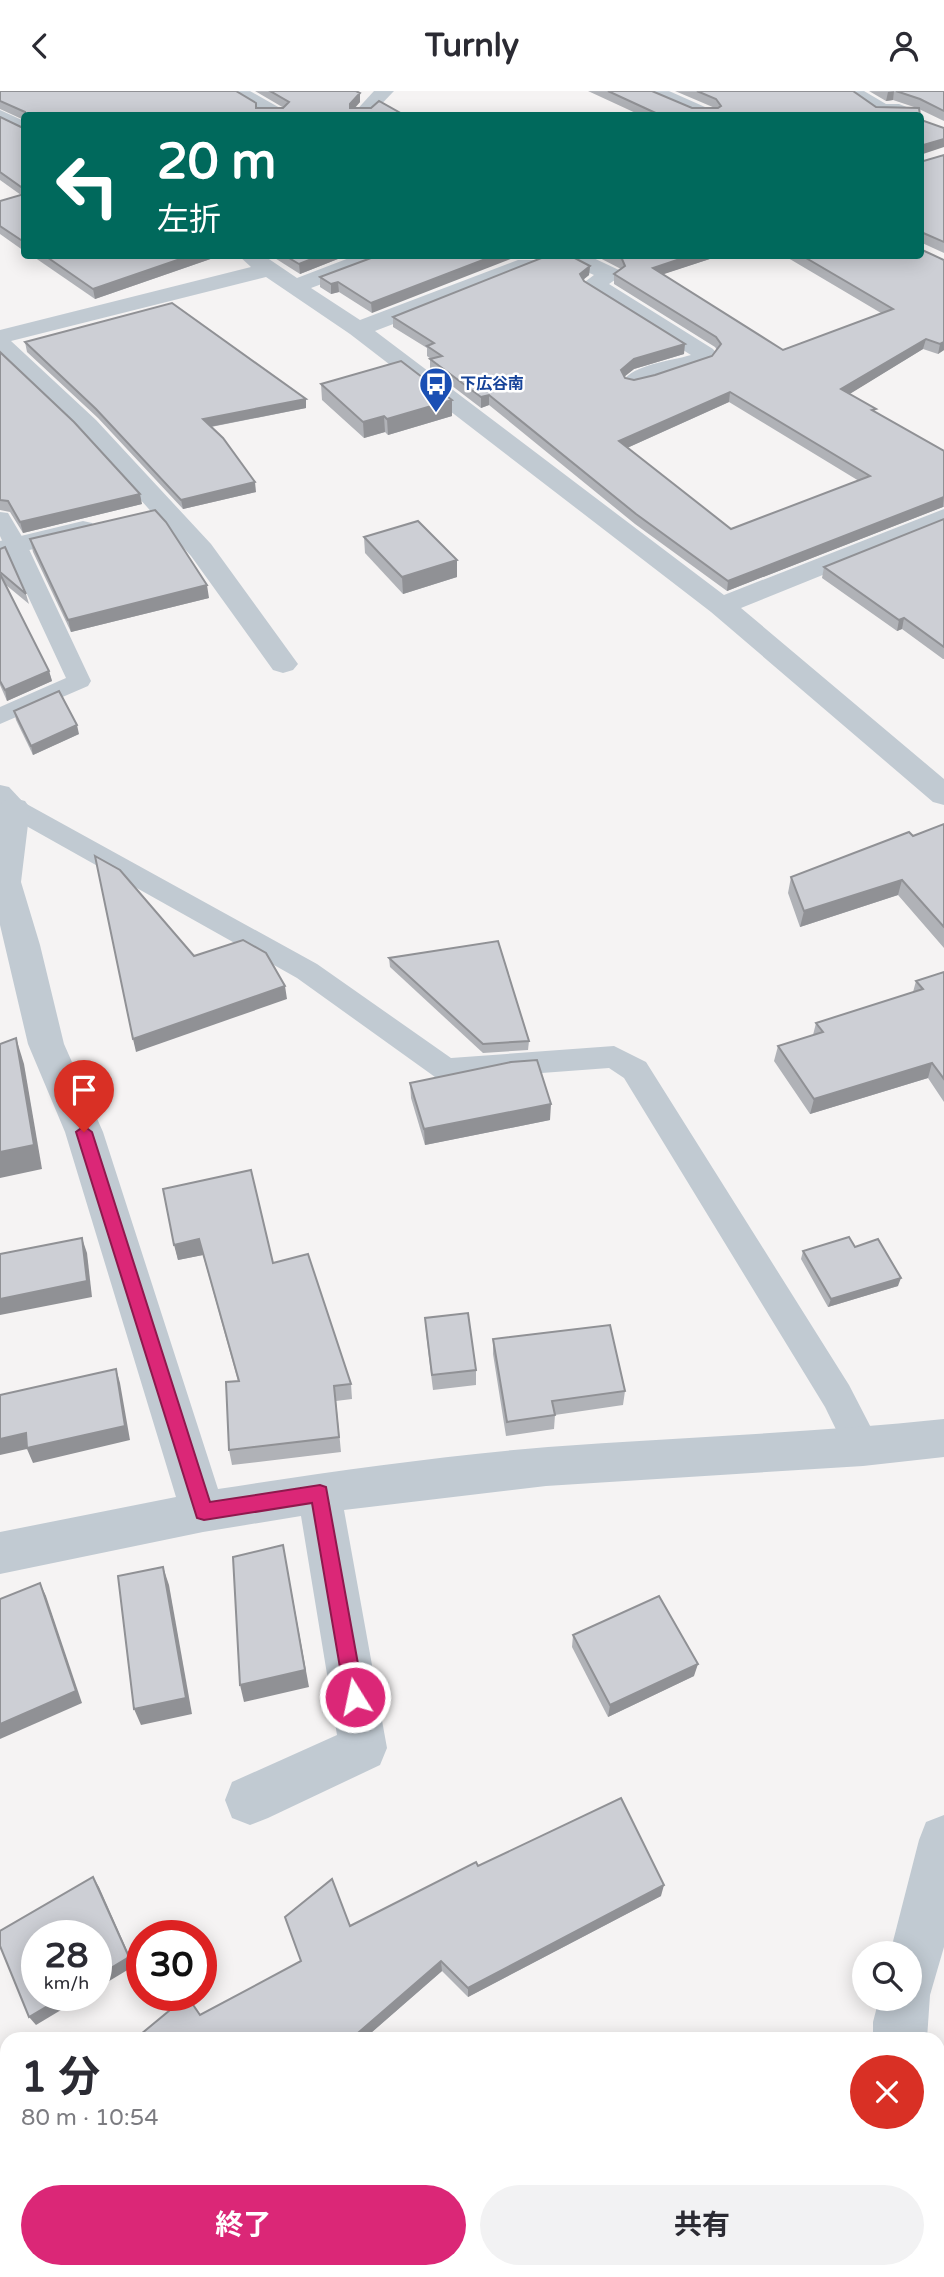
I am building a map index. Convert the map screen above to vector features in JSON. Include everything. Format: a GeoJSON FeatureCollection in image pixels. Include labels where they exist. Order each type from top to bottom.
{"type":"FeatureCollection","features":[{"type":"Feature","properties":{"kind":"street"},"geometry":{"type":"LineString","coordinates":[[236,91],[277,112]]}},
{"type":"Feature","properties":{"kind":"street"},"geometry":{"type":"LineString","coordinates":[[355,91],[381,96]]}},
{"type":"Feature","properties":{"kind":"street"},"geometry":{"type":"LineString","coordinates":[[653,91],[701,112]]}},
{"type":"Feature","properties":{"kind":"street"},"geometry":{"type":"LineString","coordinates":[[851,91],[883,110]]}},
{"type":"Feature","properties":{"kind":"street"},"geometry":{"type":"LineString","coordinates":[[681,104],[715,94]]}},
{"type":"Feature","properties":{"kind":"street"},"geometry":{"type":"LineString","coordinates":[[364,112],[381,96]]}},
{"type":"Feature","properties":{"kind":"street"},"geometry":{"type":"LineString","coordinates":[[874,112],[892,107],[903,112]]}},
{"type":"Feature","properties":{"kind":"street"},"geometry":{"type":"LineString","coordinates":[[0,115],[21,126]]}},
{"type":"Feature","properties":{"kind":"street"},"geometry":{"type":"LineString","coordinates":[[295,286],[367,259]]}},
{"type":"Feature","properties":{"kind":"street"},"geometry":{"type":"LineString","coordinates":[[358,329],[541,259]]}},
{"type":"Feature","properties":{"kind":"street"},"geometry":{"type":"LineString","coordinates":[[577,259],[611,275],[593,284],[705,354],[701,360],[651,374],[634,382]]}},
{"type":"Feature","properties":{"kind":"street"},"geometry":{"type":"LineString","coordinates":[[0,337],[259,262],[358,329],[721,606],[944,795]]}},
{"type":"Feature","properties":{"kind":"street"},"geometry":{"type":"LineString","coordinates":[[0,343],[88,425],[201,549],[283,664]]}},
{"type":"Feature","properties":{"kind":"street"},"geometry":{"type":"LineString","coordinates":[[136,516],[163,510]]}},
{"type":"Feature","properties":{"kind":"street"},"geometry":{"type":"LineString","coordinates":[[721,606],[944,517]]}},
{"type":"Feature","properties":{"kind":"street"},"geometry":{"type":"LineString","coordinates":[[8,547],[109,523]]}},
{"type":"Feature","properties":{"kind":"street"},"geometry":{"type":"LineString","coordinates":[[7,801],[4,882],[23,945],[46,1044],[84,1132],[204,1512]]}},
{"type":"Feature","properties":{"kind":"street"},"geometry":{"type":"LineString","coordinates":[[0,1553],[204,1512],[320,1493],[546,1467],[863,1447],[944,1439]]}},
{"type":"Feature","properties":{"kind":"street"},"geometry":{"type":"LineString","coordinates":[[250,1800],[363,1748],[320,1493]]}},
{"type":"Feature","properties":{"kind":"street"},"geometry":{"type":"LineString","coordinates":[[919,1941],[944,1840]]}},
{"type":"Feature","properties":{"kind":"street"},"geometry":{"type":"LineString","coordinates":[[900,2032],[902,2011]]}},
{"type":"Feature","properties":{"kind":"lane"},"geometry":{"type":"LineString","coordinates":[[0,518],[8,547],[79,681],[0,716]]}},
{"type":"Feature","properties":{"kind":"lane"},"geometry":{"type":"LineString","coordinates":[[7,801],[307,971],[446,1069],[614,1056],[635,1070],[837,1396],[863,1447]]}},
{"type":"Feature","properties":{"kind":"building"},"geometry":{"type":"Polygon","coordinates":[[[0,91],[236,91],[256,103],[256,108],[283,108],[289,102],[270,91],[356,91],[360,93],[350,104],[350,108],[371,108],[379,101],[399,112],[25,112],[0,101],[0,91]]]}},
{"type":"Feature","properties":{"kind":"building"},"geometry":{"type":"Polygon","coordinates":[[[608,91],[652,91],[692,108],[718,108],[721,106],[716,99],[697,91],[853,91],[876,107],[919,108],[920,112],[654,112],[608,91]]]}},
{"type":"Feature","properties":{"kind":"building"},"geometry":{"type":"Polygon","coordinates":[[[896,91],[944,91],[944,111],[920,99],[896,91]]]}},
{"type":"Feature","properties":{"kind":"building"},"geometry":{"type":"Polygon","coordinates":[[[0,117],[21,127],[21,187],[0,172],[0,117]]]}},
{"type":"Feature","properties":{"kind":"building"},"geometry":{"type":"Polygon","coordinates":[[[924,121],[944,128],[944,139],[924,145],[924,121]]]}},
{"type":"Feature","properties":{"kind":"building"},"geometry":{"type":"Polygon","coordinates":[[[944,155],[944,242],[924,233],[924,161],[944,155]]]}},
{"type":"Feature","properties":{"kind":"building"},"geometry":{"type":"Polygon","coordinates":[[[21,195],[21,240],[0,226],[0,201],[21,195]]]}},
{"type":"Feature","properties":{"kind":"building"},"geometry":{"type":"Polygon","coordinates":[[[924,251],[944,260],[944,342],[940,344],[926,339],[841,389],[944,451],[944,497],[728,581],[636,514],[489,395],[481,397],[430,359],[442,356],[427,346],[434,343],[393,317],[539,259],[577,259],[590,266],[580,274],[584,281],[685,344],[634,359],[621,370],[625,378],[634,380],[712,356],[721,344],[716,337],[614,274],[625,266],[622,259],[680,259],[653,268],[783,350],[893,309],[808,259],[924,259],[924,251]],[[730,392],[619,441],[731,529],[870,476],[730,392]]]}},
{"type":"Feature","properties":{"kind":"building"},"geometry":{"type":"Polygon","coordinates":[[[50,259],[180,259],[93,289],[50,259]]]}},
{"type":"Feature","properties":{"kind":"building"},"geometry":{"type":"Polygon","coordinates":[[[291,259],[312,259],[299,264],[291,259]]]}},
{"type":"Feature","properties":{"kind":"building"},"geometry":{"type":"Polygon","coordinates":[[[368,259],[486,259],[371,303],[338,282],[331,284],[320,277],[368,259]]]}},
{"type":"Feature","properties":{"kind":"building"},"geometry":{"type":"Polygon","coordinates":[[[172,303],[306,399],[203,419],[223,438],[255,482],[181,500],[96,409],[25,342],[172,303]]]}},
{"type":"Feature","properties":{"kind":"building"},"geometry":{"type":"Polygon","coordinates":[[[0,352],[74,422],[140,494],[20,522],[8,501],[0,500],[0,352]]]}},
{"type":"Feature","properties":{"kind":"building"},"geometry":{"type":"Polygon","coordinates":[[[401,361],[452,400],[387,419],[384,416],[363,422],[321,384],[401,361]]]}},
{"type":"Feature","properties":{"kind":"building"},"geometry":{"type":"Polygon","coordinates":[[[155,510],[166,522],[207,585],[68,620],[30,539],[155,510]]]}},
{"type":"Feature","properties":{"kind":"building"},"geometry":{"type":"Polygon","coordinates":[[[944,519],[944,647],[904,618],[899,620],[824,567],[944,519]]]}},
{"type":"Feature","properties":{"kind":"building"},"geometry":{"type":"Polygon","coordinates":[[[418,521],[457,560],[402,577],[364,537],[418,521]]]}},
{"type":"Feature","properties":{"kind":"building"},"geometry":{"type":"Polygon","coordinates":[[[5,547],[26,594],[0,572],[0,549],[5,547]]]}},
{"type":"Feature","properties":{"kind":"building"},"geometry":{"type":"Polygon","coordinates":[[[0,574],[49,671],[5,690],[0,681],[0,574]]]}},
{"type":"Feature","properties":{"kind":"building"},"geometry":{"type":"Polygon","coordinates":[[[59,691],[77,725],[31,746],[14,711],[59,691]]]}},
{"type":"Feature","properties":{"kind":"building"},"geometry":{"type":"Polygon","coordinates":[[[944,824],[944,927],[902,880],[804,911],[791,877],[909,832],[913,836],[944,824]]]}},
{"type":"Feature","properties":{"kind":"building"},"geometry":{"type":"Polygon","coordinates":[[[95,856],[120,870],[194,956],[243,940],[266,953],[285,986],[133,1039],[95,856]]]}},
{"type":"Feature","properties":{"kind":"building"},"geometry":{"type":"Polygon","coordinates":[[[498,941],[529,1041],[483,1044],[389,958],[498,941]]]}},
{"type":"Feature","properties":{"kind":"building"},"geometry":{"type":"Polygon","coordinates":[[[944,972],[944,1079],[932,1063],[814,1099],[778,1046],[823,1032],[816,1023],[923,989],[916,981],[944,972]]]}},
{"type":"Feature","properties":{"kind":"building"},"geometry":{"type":"Polygon","coordinates":[[[16,1038],[34,1145],[0,1152],[0,1044],[16,1038]]]}},
{"type":"Feature","properties":{"kind":"building"},"geometry":{"type":"Polygon","coordinates":[[[537,1060],[551,1104],[424,1129],[410,1083],[511,1062],[537,1060]]]}},
{"type":"Feature","properties":{"kind":"building"},"geometry":{"type":"Polygon","coordinates":[[[251,1170],[273,1263],[308,1254],[351,1384],[334,1386],[339,1437],[229,1450],[226,1382],[239,1381],[199,1239],[174,1245],[163,1189],[251,1170]]]}},
{"type":"Feature","properties":{"kind":"building"},"geometry":{"type":"Polygon","coordinates":[[[849,1237],[855,1247],[878,1239],[901,1278],[831,1299],[803,1251],[849,1237]]]}},
{"type":"Feature","properties":{"kind":"building"},"geometry":{"type":"Polygon","coordinates":[[[82,1238],[87,1281],[0,1299],[0,1254],[82,1238]]]}},
{"type":"Feature","properties":{"kind":"building"},"geometry":{"type":"Polygon","coordinates":[[[468,1313],[476,1370],[432,1375],[425,1318],[468,1313]]]}},
{"type":"Feature","properties":{"kind":"building"},"geometry":{"type":"Polygon","coordinates":[[[610,1325],[625,1391],[552,1401],[555,1415],[507,1422],[493,1339],[610,1325]]]}},
{"type":"Feature","properties":{"kind":"building"},"geometry":{"type":"Polygon","coordinates":[[[116,1369],[125,1426],[27,1448],[26,1433],[0,1439],[0,1395],[116,1369]]]}},
{"type":"Feature","properties":{"kind":"building"},"geometry":{"type":"Polygon","coordinates":[[[283,1545],[305,1670],[240,1685],[233,1557],[283,1545]]]}},
{"type":"Feature","properties":{"kind":"building"},"geometry":{"type":"Polygon","coordinates":[[[163,1567],[186,1698],[134,1709],[118,1576],[163,1567]]]}},
{"type":"Feature","properties":{"kind":"building"},"geometry":{"type":"Polygon","coordinates":[[[40,1583],[76,1691],[0,1724],[0,1599],[40,1583]]]}},
{"type":"Feature","properties":{"kind":"building"},"geometry":{"type":"Polygon","coordinates":[[[659,1596],[698,1664],[610,1705],[573,1635],[659,1596]]]}},
{"type":"Feature","properties":{"kind":"building"},"geometry":{"type":"Polygon","coordinates":[[[621,1798],[664,1885],[468,1988],[441,1961],[359,2032],[143,2032],[169,2011],[197,2011],[200,2015],[207,2011],[217,2011],[217,2006],[301,1961],[285,1917],[332,1879],[350,1926],[476,1862],[478,1866],[621,1798]]]}},
{"type":"Feature","properties":{"kind":"building"},"geometry":{"type":"Polygon","coordinates":[[[93,1877],[126,1950],[126,1959],[112,1967],[112,1920],[21,1920],[21,1997],[0,1946],[0,1931],[93,1877]]]}},
{"type":"Feature","properties":{"kind":"building"},"geometry":{"type":"Polygon","coordinates":[[[27,2011],[39,2011],[29,2017],[27,2011]]]}},
{"type":"Feature","properties":{"kind":"place","name":"下広谷南"},"geometry":{"type":"Point","coordinates":[436,414]}},
{"type":"Feature","properties":{"kind":"route"},"geometry":{"type":"LineString","coordinates":[[84,1132],[204,1512],[320,1493],[355,1697]]}}]}
